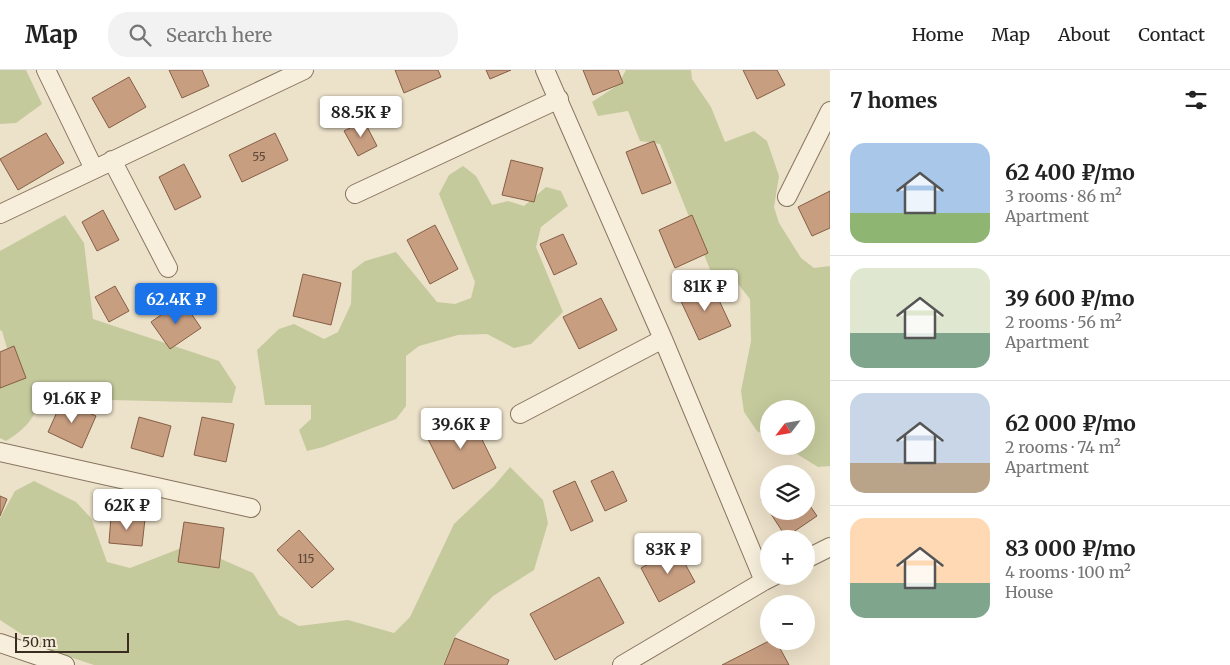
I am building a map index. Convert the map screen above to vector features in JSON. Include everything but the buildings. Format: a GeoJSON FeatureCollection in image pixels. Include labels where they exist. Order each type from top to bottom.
{"type":"FeatureCollection","features":[{"type":"Feature","properties":{"kind":"street"},"geometry":{"type":"LineString","coordinates":[[46,70],[94,169]]}},
{"type":"Feature","properties":{"kind":"street"},"geometry":{"type":"LineString","coordinates":[[0,214],[304,70]]}},
{"type":"Feature","properties":{"kind":"street"},"geometry":{"type":"LineString","coordinates":[[545,70],[559,98],[760,559]]}},
{"type":"Feature","properties":{"kind":"street"},"geometry":{"type":"LineString","coordinates":[[355,194],[559,98]]}},
{"type":"Feature","properties":{"kind":"street"},"geometry":{"type":"LineString","coordinates":[[787,196],[830,111]]}},
{"type":"Feature","properties":{"kind":"street"},"geometry":{"type":"LineString","coordinates":[[112,160],[168,268]]}},
{"type":"Feature","properties":{"kind":"street"},"geometry":{"type":"LineString","coordinates":[[520,414],[663,339]]}},
{"type":"Feature","properties":{"kind":"street"},"geometry":{"type":"LineString","coordinates":[[0,452],[251,508]]}},
{"type":"Feature","properties":{"kind":"street"},"geometry":{"type":"LineString","coordinates":[[815,554],[830,546]]}},
{"type":"Feature","properties":{"kind":"street"},"geometry":{"type":"LineString","coordinates":[[622,665],[760,584]]}},
{"type":"Feature","properties":{"kind":"street"},"geometry":{"type":"LineString","coordinates":[[0,643],[64,665]]}},
{"type":"Feature","properties":{"kind":"green space"},"geometry":{"type":"Polygon","coordinates":[[[0,70],[26,70],[42,104],[16,123],[0,124],[0,70]]]}},
{"type":"Feature","properties":{"kind":"green space"},"geometry":{"type":"Polygon","coordinates":[[[626,70],[691,70],[692,79],[711,107],[725,142],[754,131],[767,141],[779,176],[774,207],[779,223],[801,258],[814,268],[830,266],[830,466],[818,467],[799,455],[815,455],[815,400],[760,400],[760,433],[744,412],[741,391],[751,341],[750,299],[727,270],[711,272],[660,144],[640,141],[628,111],[598,116],[592,102],[618,85],[626,70]]]}},
{"type":"Feature","properties":{"kind":"green space"},"geometry":{"type":"Polygon","coordinates":[[[463,166],[476,176],[492,205],[508,201],[524,206],[546,187],[561,191],[568,206],[541,227],[536,247],[563,312],[531,344],[514,348],[487,334],[458,335],[419,346],[406,356],[406,406],[396,419],[323,447],[307,451],[299,430],[311,419],[311,405],[265,405],[257,350],[279,329],[294,324],[324,339],[338,332],[351,304],[352,271],[365,261],[396,252],[437,302],[455,304],[471,298],[475,282],[439,194],[449,175],[463,166]]]}},
{"type":"Feature","properties":{"kind":"green space"},"geometry":{"type":"Polygon","coordinates":[[[65,215],[84,243],[93,319],[219,361],[236,387],[232,403],[111,400],[46,391],[35,413],[26,425],[6,441],[0,438],[0,380],[12,365],[2,331],[0,330],[0,251],[65,215]]]}},
{"type":"Feature","properties":{"kind":"green space"},"geometry":{"type":"Polygon","coordinates":[[[510,467],[543,500],[548,523],[534,570],[493,596],[456,635],[443,665],[94,665],[43,648],[0,620],[0,518],[15,491],[34,481],[76,502],[91,518],[107,562],[130,568],[189,545],[253,573],[279,615],[299,626],[348,620],[394,633],[410,617],[454,524],[494,486],[510,467]]]}}]}
